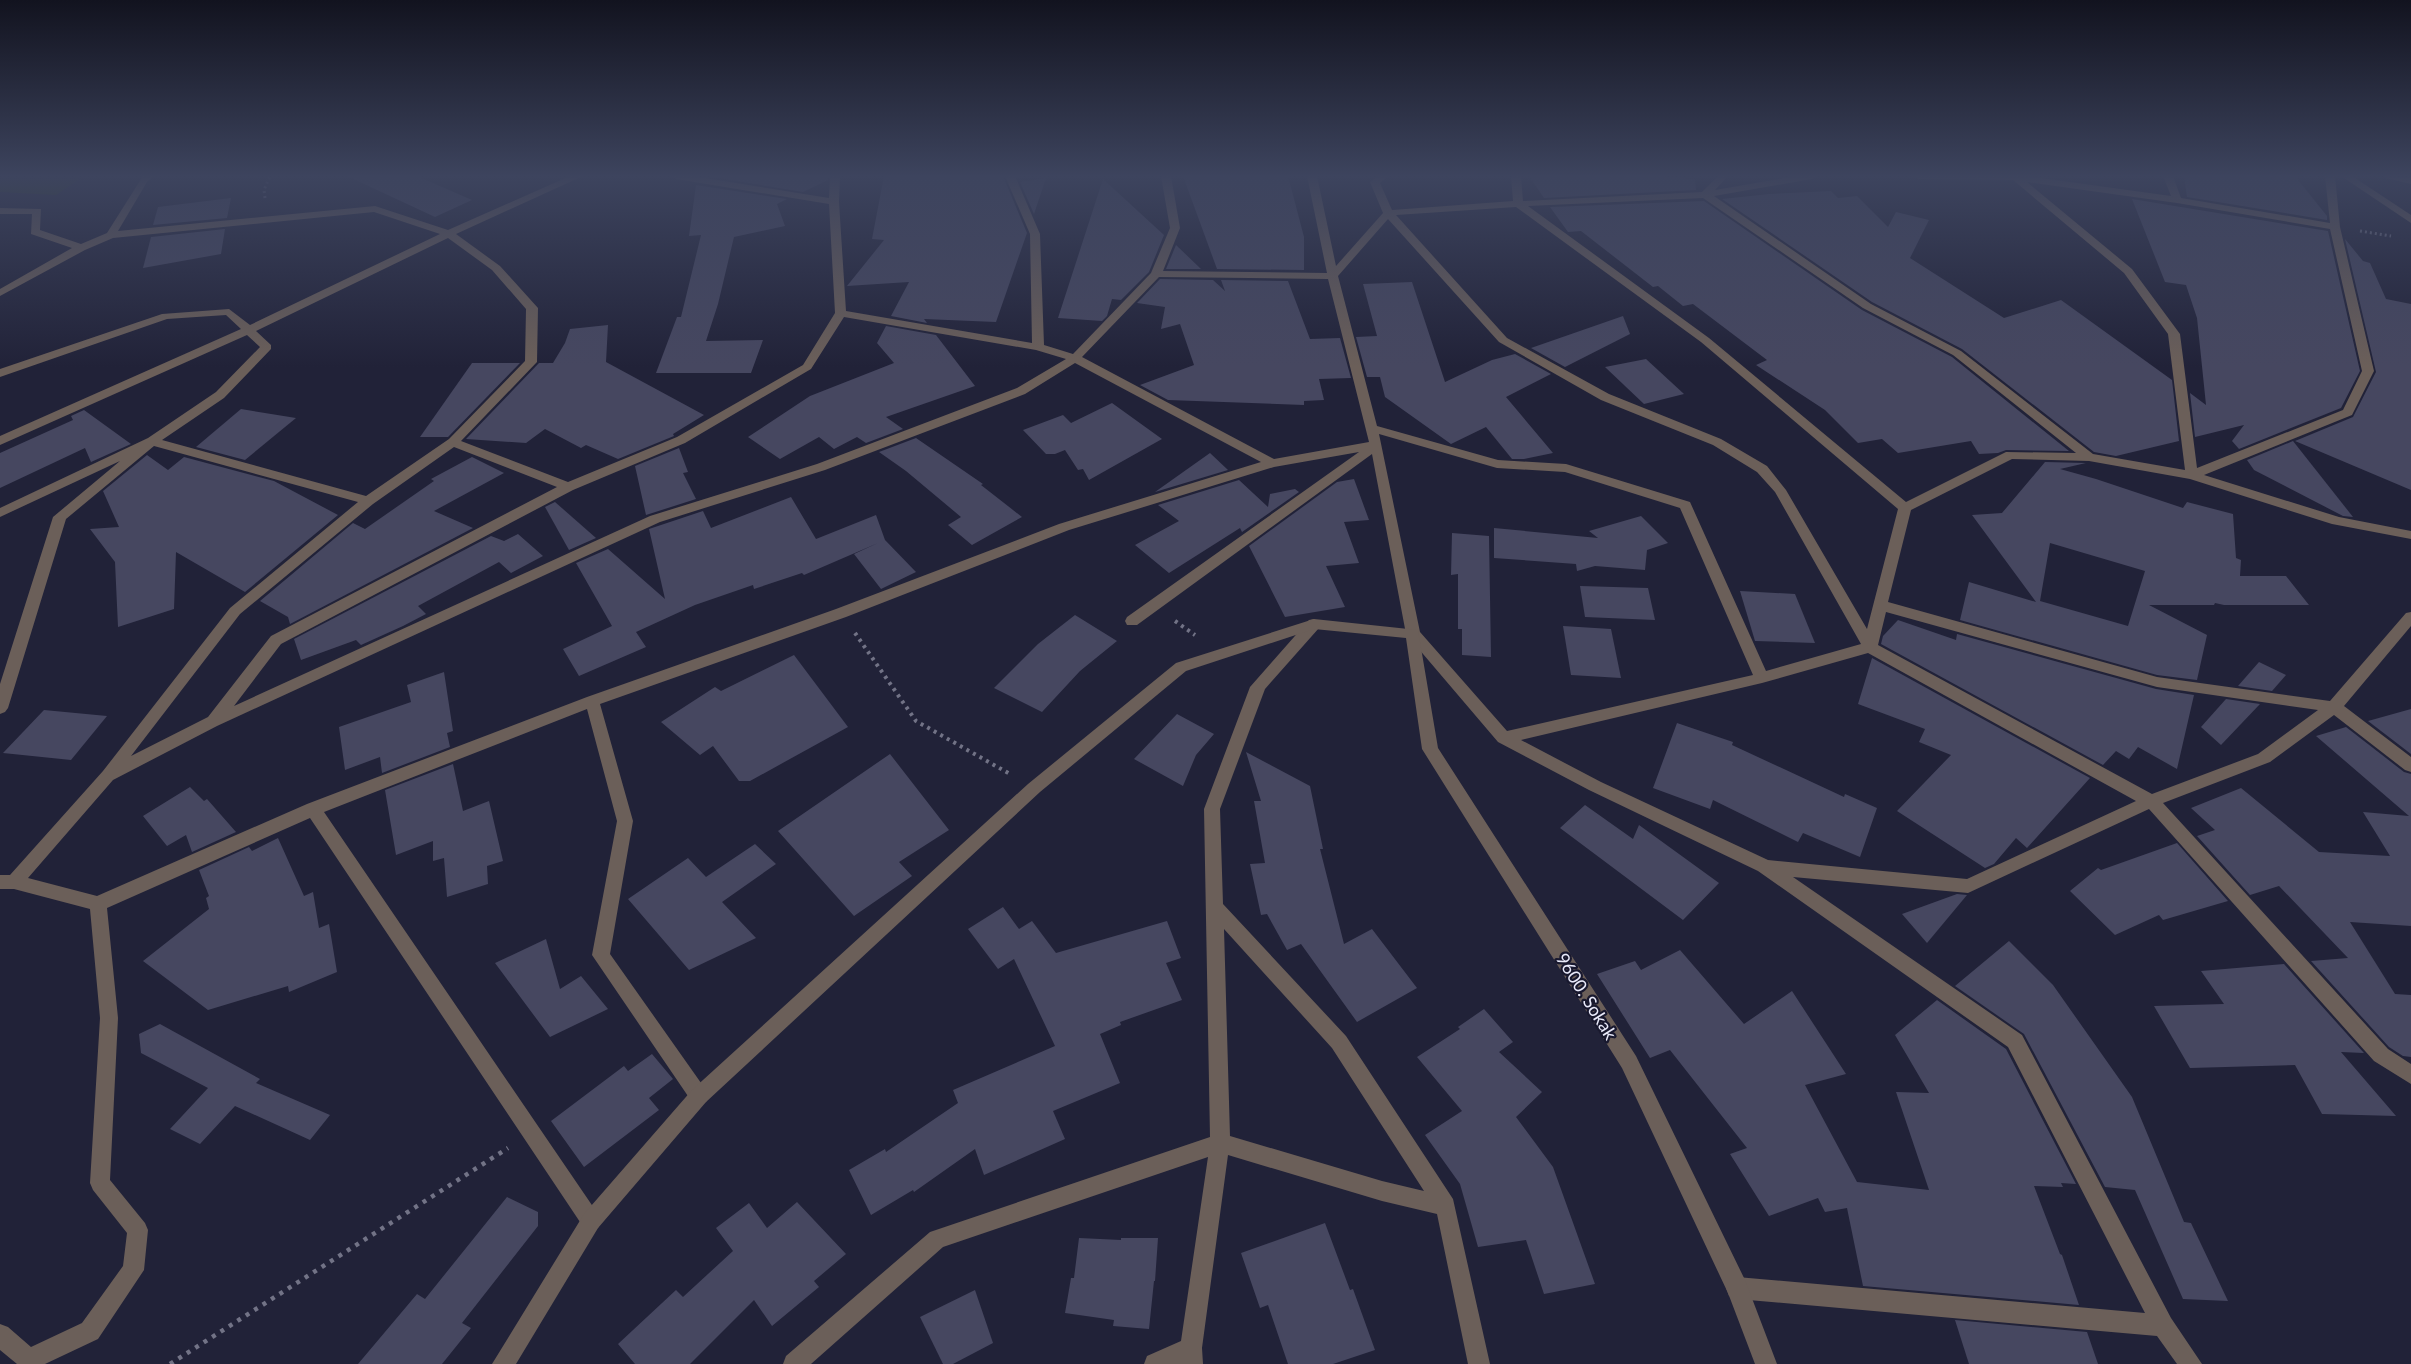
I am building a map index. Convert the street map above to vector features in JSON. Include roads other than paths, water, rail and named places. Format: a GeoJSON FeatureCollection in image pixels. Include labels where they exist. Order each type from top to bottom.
{"type":"FeatureCollection","features":[{"type":"Feature","properties":{"kind":"street"},"geometry":{"type":"LineString","coordinates":[[56,240],[81,248]]}},
{"type":"Feature","properties":{"kind":"street"},"geometry":{"type":"LineString","coordinates":[[0,293],[100,240]]}},
{"type":"Feature","properties":{"kind":"street"},"geometry":{"type":"LineString","coordinates":[[0,441],[248,330],[437,240]]}},
{"type":"Feature","properties":{"kind":"street"},"geometry":{"type":"LineString","coordinates":[[457,240],[496,267],[532,309],[531,362],[453,442],[368,501],[236,611],[107,776],[7,882],[98,904],[314,808],[592,701],[841,613],[1064,527],[1272,463],[1376,445]]}},
{"type":"Feature","properties":{"kind":"street"},"geometry":{"type":"LineString","coordinates":[[213,722],[276,640],[568,487],[681,440],[807,367],[841,313],[836,240]]}},
{"type":"Feature","properties":{"kind":"street"},"geometry":{"type":"LineString","coordinates":[[1035,240],[1038,347]]}},
{"type":"Feature","properties":{"kind":"street"},"geometry":{"type":"LineString","coordinates":[[107,776],[213,722],[655,519],[821,466],[1021,391],[1075,358],[1156,273],[1170,240]]}},
{"type":"Feature","properties":{"kind":"street","name":"9600. Sokak"},"geometry":{"type":"LineString","coordinates":[[1325,240],[1376,445],[1413,634],[1430,749],[1629,1062],[1737,1288],[1766,1364]]}},
{"type":"Feature","properties":{"kind":"street"},"geometry":{"type":"LineString","coordinates":[[1156,273],[1333,276],[1365,240]]}},
{"type":"Feature","properties":{"kind":"street"},"geometry":{"type":"LineString","coordinates":[[1412,240],[1503,340],[1605,397],[1717,442],[1762,469],[1780,490],[1870,647],[2151,801],[2381,1055],[2411,1076]]}},
{"type":"Feature","properties":{"kind":"street"},"geometry":{"type":"LineString","coordinates":[[1567,240],[1705,340],[1905,508]]}},
{"type":"Feature","properties":{"kind":"street"},"geometry":{"type":"LineString","coordinates":[[1770,240],[1867,306],[1957,353],[2089,457]]}},
{"type":"Feature","properties":{"kind":"street"},"geometry":{"type":"LineString","coordinates":[[2090,240],[2128,271],[2174,334],[2192,475]]}},
{"type":"Feature","properties":{"kind":"street"},"geometry":{"type":"LineString","coordinates":[[2192,475],[2348,412],[2368,371],[2338,240]]}},
{"type":"Feature","properties":{"kind":"street"},"geometry":{"type":"LineString","coordinates":[[0,373],[166,316],[229,312],[267,347],[220,395],[152,441],[60,517],[0,708]]}},
{"type":"Feature","properties":{"kind":"street"},"geometry":{"type":"LineString","coordinates":[[841,313],[1038,347],[1075,358],[1272,463]]}},
{"type":"Feature","properties":{"kind":"street"},"geometry":{"type":"LineString","coordinates":[[1371,428],[1497,464],[1566,468],[1685,505],[1762,678]]}},
{"type":"Feature","properties":{"kind":"street"},"geometry":{"type":"LineString","coordinates":[[0,513],[152,441],[368,501]]}},
{"type":"Feature","properties":{"kind":"street"},"geometry":{"type":"LineString","coordinates":[[453,442],[568,487]]}},
{"type":"Feature","properties":{"kind":"street"},"geometry":{"type":"LineString","coordinates":[[1131,621],[1376,445]]}},
{"type":"Feature","properties":{"kind":"street"},"geometry":{"type":"LineString","coordinates":[[1870,647],[1905,508],[2010,455],[2089,457],[2192,475],[2337,521],[2411,535]]}},
{"type":"Feature","properties":{"kind":"street"},"geometry":{"type":"LineString","coordinates":[[1880,605],[2157,682],[2334,708],[2411,766]]}},
{"type":"Feature","properties":{"kind":"street"},"geometry":{"type":"LineString","coordinates":[[1764,866],[1968,886],[2151,801],[2264,758],[2334,708],[2411,617]]}},
{"type":"Feature","properties":{"kind":"street"},"geometry":{"type":"LineString","coordinates":[[1155,1364],[1191,1356],[1220,1143],[1212,809],[1258,687],[1314,624]]}},
{"type":"Feature","properties":{"kind":"street"},"geometry":{"type":"LineString","coordinates":[[503,1364],[591,1221],[699,1096],[1034,788],[1181,667],[1314,624],[1413,634],[1504,738],[1595,786],[1764,866],[2015,1041],[2163,1326],[2191,1364]]}},
{"type":"Feature","properties":{"kind":"street"},"geometry":{"type":"LineString","coordinates":[[1504,738],[1762,678],[1870,647]]}},
{"type":"Feature","properties":{"kind":"street"},"geometry":{"type":"LineString","coordinates":[[592,701],[625,821],[600,955],[699,1096]]}},
{"type":"Feature","properties":{"kind":"street"},"geometry":{"type":"LineString","coordinates":[[314,808],[591,1221]]}},
{"type":"Feature","properties":{"kind":"street"},"geometry":{"type":"LineString","coordinates":[[0,1335],[29,1359],[90,1331],[133,1270],[138,1230],[100,1183],[109,1018],[98,904]]}},
{"type":"Feature","properties":{"kind":"street"},"geometry":{"type":"LineString","coordinates":[[1214,906],[1339,1042],[1446,1206],[1479,1364]]}},
{"type":"Feature","properties":{"kind":"street"},"geometry":{"type":"LineString","coordinates":[[794,1364],[937,1239],[1220,1143],[1382,1191],[1446,1206]]}},
{"type":"Feature","properties":{"kind":"street"},"geometry":{"type":"LineString","coordinates":[[1737,1288],[2163,1326]]}}]}
